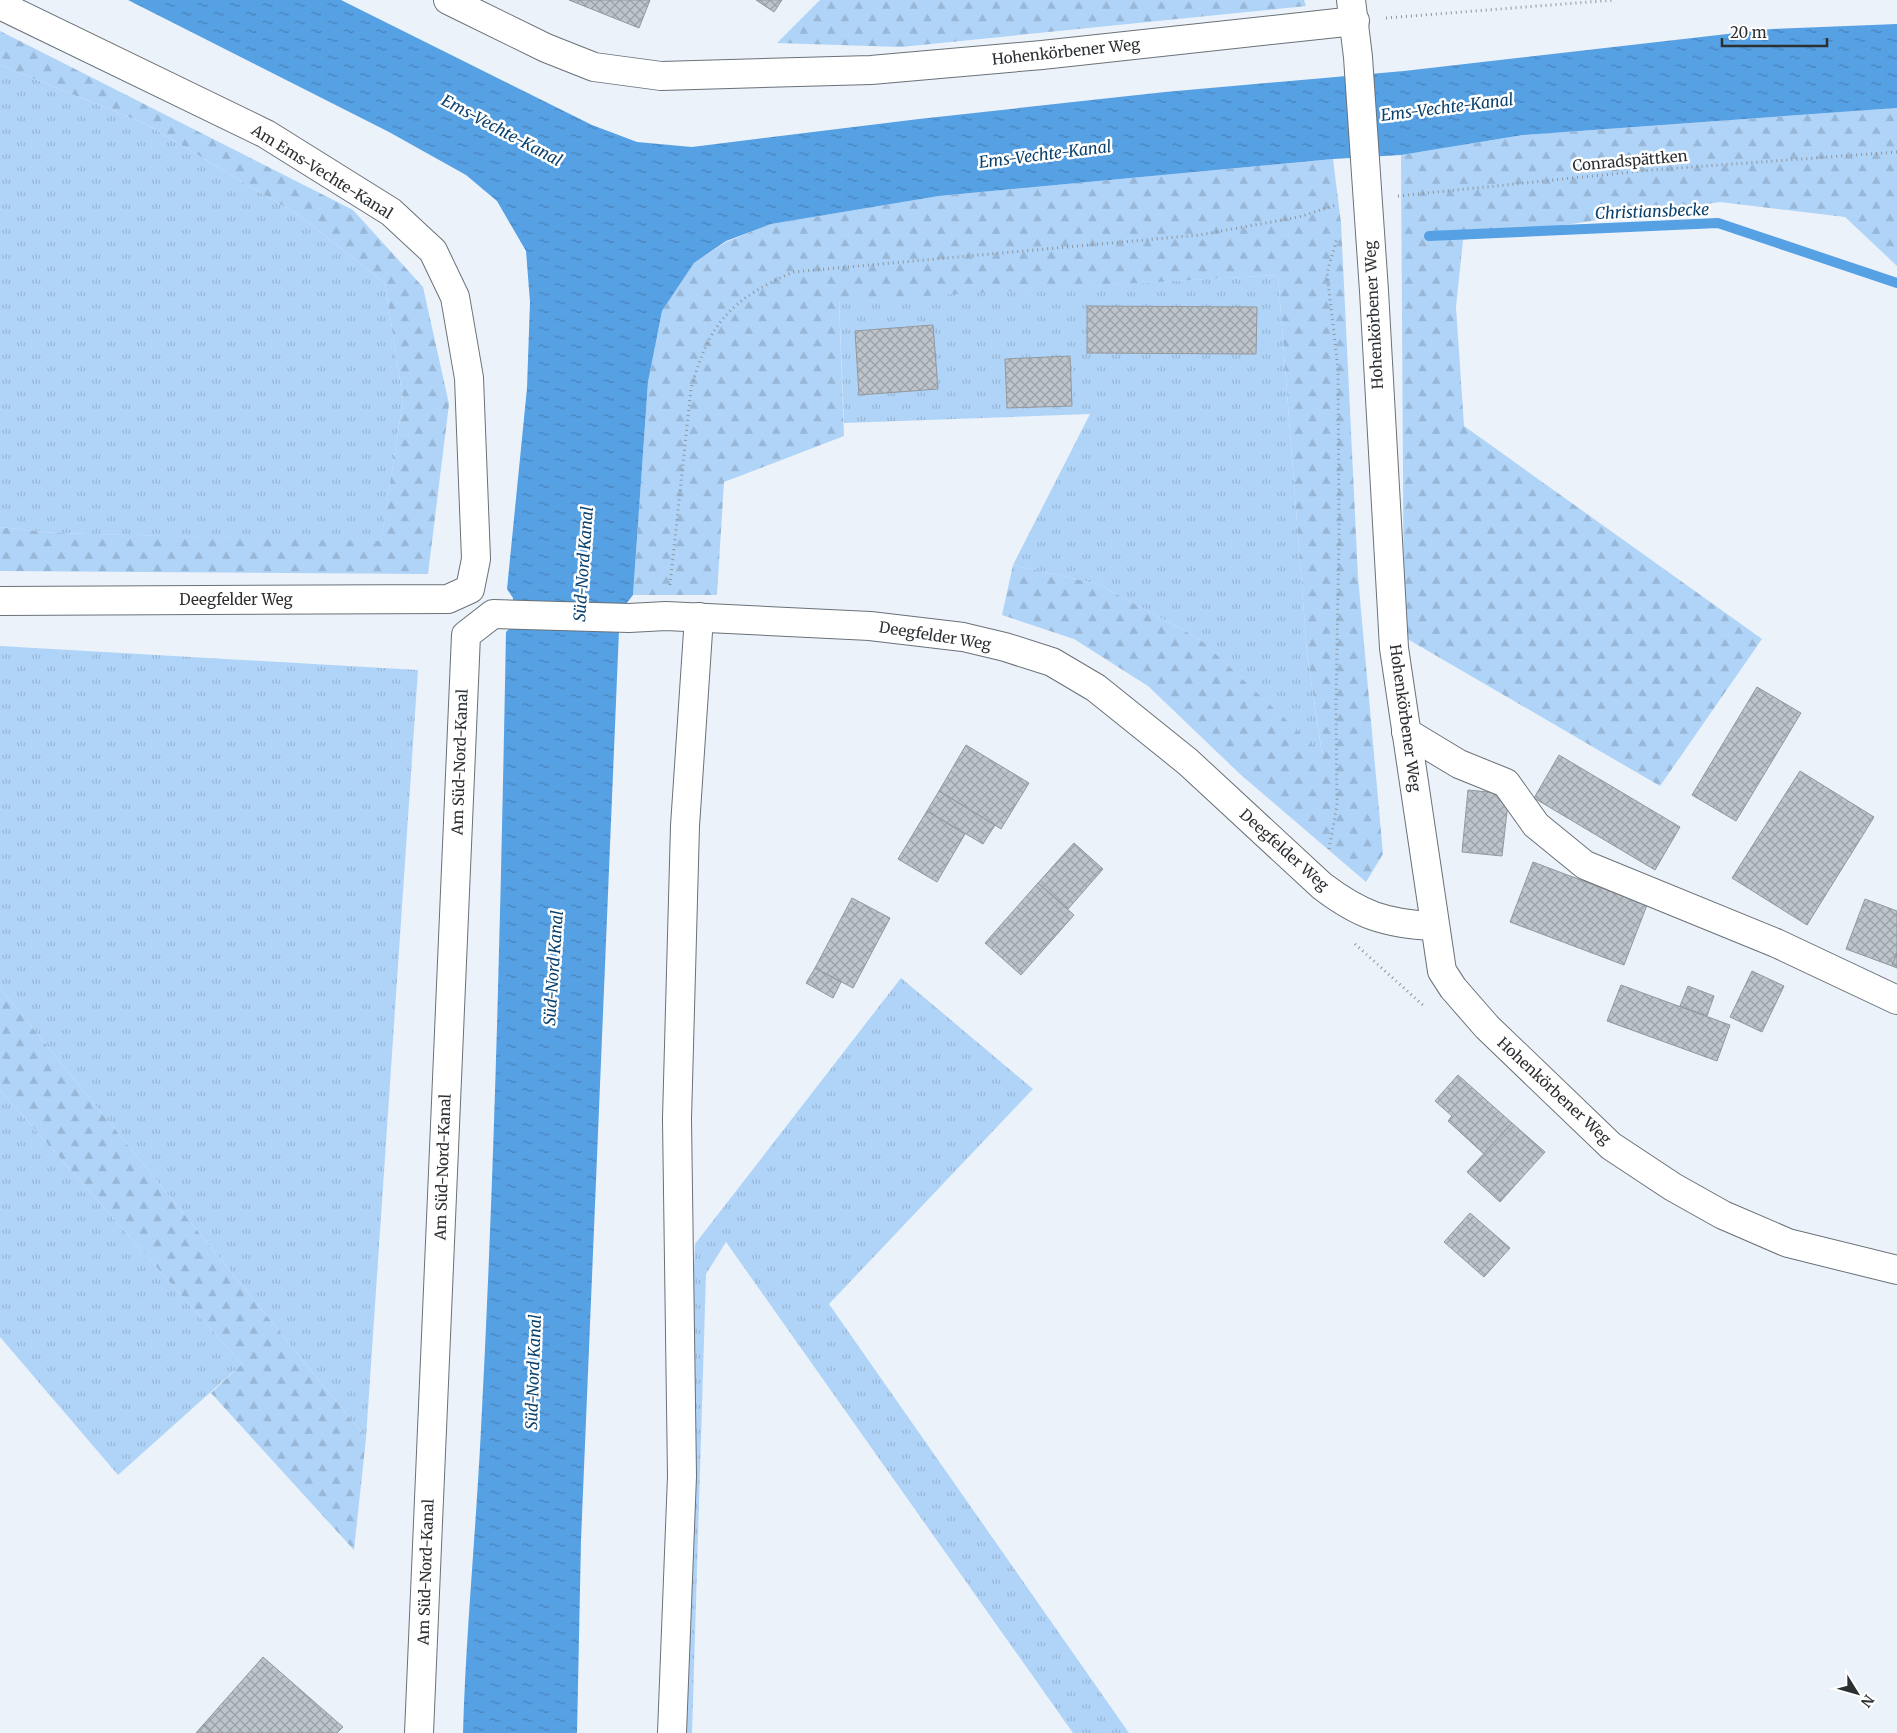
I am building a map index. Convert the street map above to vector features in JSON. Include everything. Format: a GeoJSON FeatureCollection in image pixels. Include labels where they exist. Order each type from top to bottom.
{"type":"FeatureCollection","features":[{"type":"Feature","properties":{"kind":"street","name":"Hohenkörbener Weg"},"geometry":{"type":"LineString","coordinates":[[448,0],[546,48],[594,67],[661,76],[871,70],[1042,55],[1353,10],[1374,291],[1394,648],[1442,971],[1453,988],[1487,1027],[1612,1146],[1672,1187],[1723,1215],[1788,1243],[1897,1270]]}},
{"type":"Feature","properties":{"kind":"street","name":"Am Ems-Vechte-Kanal"},"geometry":{"type":"LineString","coordinates":[[0,6],[266,134],[391,212],[433,251],[455,297],[469,378],[476,559],[470,589]]}},
{"type":"Feature","properties":{"kind":"street","name":"Deegfelder Weg"},"geometry":{"type":"LineString","coordinates":[[0,601],[448,598],[470,589]]}},
{"type":"Feature","properties":{"kind":"street","name":"Deegfelder Weg"},"geometry":{"type":"LineString","coordinates":[[502,614],[629,618],[666,616],[870,626],[963,637],[1052,662],[1096,688],[1188,762],[1322,886],[1341,901],[1373,917],[1402,924],[1434,926]]}},
{"type":"Feature","properties":{"kind":"street","name":"Am Süd-Nord-Kanal"},"geometry":{"type":"LineString","coordinates":[[419,1733],[466,635],[502,614]]}},
{"type":"Feature","properties":{"kind":"street"},"geometry":{"type":"LineString","coordinates":[[672,1733],[682,1476],[677,1119],[685,826],[699,618]]}},
{"type":"Feature","properties":{"kind":"street"},"geometry":{"type":"LineString","coordinates":[[1406,732],[1459,764],[1506,783],[1536,825],[1585,865],[1776,943],[1897,1000]]}},
{"type":"Feature","properties":{"kind":"path"},"geometry":{"type":"LineString","coordinates":[[1353,10],[1614,0]]}},
{"type":"Feature","properties":{"kind":"path","name":"Conradspättken"},"geometry":{"type":"LineString","coordinates":[[1366,199],[1651,170],[1897,152]]}},
{"type":"Feature","properties":{"kind":"path"},"geometry":{"type":"LineString","coordinates":[[666,616],[691,389],[699,359],[712,333],[732,307],[764,285],[792,272],[1199,236],[1299,217],[1337,205]]}},
{"type":"Feature","properties":{"kind":"path"},"geometry":{"type":"LineString","coordinates":[[1322,886],[1337,806],[1338,368],[1327,273],[1339,228]]}},
{"type":"Feature","properties":{"kind":"path"},"geometry":{"type":"LineString","coordinates":[[1351,941],[1426,1008]]}},
{"type":"Feature","properties":{"kind":"green space"},"geometry":{"type":"Polygon","coordinates":[[[820,0],[1304,0],[1306,6],[901,47],[777,43],[820,0]]]}},
{"type":"Feature","properties":{"kind":"green space"},"geometry":{"type":"Polygon","coordinates":[[[0,31],[353,210],[423,287],[449,404],[428,574],[0,571],[0,527],[55,533],[381,541],[403,400],[385,283],[300,216],[146,124],[0,65],[0,31]]]}},
{"type":"Feature","properties":{"kind":"green space"},"geometry":{"type":"Polygon","coordinates":[[[0,65],[146,124],[300,216],[385,283],[403,400],[381,542],[55,533],[0,527],[0,65]]]}},
{"type":"Feature","properties":{"kind":"green space"},"geometry":{"type":"Polygon","coordinates":[[[1897,108],[1897,266],[1845,217],[1720,202],[1463,240],[1456,307],[1464,426],[1762,639],[1660,786],[1404,637],[1401,155],[1523,135],[1897,108]]]}},
{"type":"Feature","properties":{"kind":"green space"},"geometry":{"type":"Polygon","coordinates":[[[1333,159],[1341,223],[1358,577],[1383,854],[1366,882],[1240,774],[1148,686],[1074,639],[1002,615],[1013,565],[1098,584],[1201,640],[1322,754],[1307,653],[1278,275],[839,301],[844,436],[724,482],[717,595],[633,595],[648,382],[662,311],[694,263],[726,242],[771,224],[939,196],[1333,159]]]}},
{"type":"Feature","properties":{"kind":"green space"},"geometry":{"type":"Polygon","coordinates":[[[1278,275],[1307,653],[1322,755],[1201,640],[1098,584],[1013,565],[1090,414],[844,423],[839,300],[1278,275]]]}},
{"type":"Feature","properties":{"kind":"green space"},"geometry":{"type":"Polygon","coordinates":[[[0,646],[418,670],[366,1438],[0,988],[0,646]]]}},
{"type":"Feature","properties":{"kind":"green space"},"geometry":{"type":"Polygon","coordinates":[[[901,978],[1033,1089],[829,1304],[1129,1733],[1073,1733],[726,1242],[706,1274],[692,1733],[676,1733],[695,1244],[901,978]]]}},
{"type":"Feature","properties":{"kind":"green space"},"geometry":{"type":"Polygon","coordinates":[[[0,988],[366,1438],[354,1550],[211,1393],[242,1364],[0,1090],[0,988]]]}},
{"type":"Feature","properties":{"kind":"green space"},"geometry":{"type":"Polygon","coordinates":[[[0,1090],[242,1364],[118,1475],[0,1337],[0,1090]]]}},
{"type":"Feature","properties":{"kind":"water"},"geometry":{"type":"Polygon","coordinates":[[[128,0],[341,0],[592,125],[637,142],[692,147],[919,119],[1165,92],[1404,71],[1771,29],[1897,24],[1897,108],[1523,135],[1401,155],[1333,159],[939,196],[771,224],[726,241],[694,263],[662,311],[648,382],[633,595],[626,604],[619,630],[581,1540],[577,1733],[463,1733],[481,1429],[494,1131],[506,632],[513,625],[513,598],[507,589],[527,388],[530,302],[526,251],[497,201],[466,175],[389,132],[128,0]]]}},
{"type":"Feature","properties":{"kind":"building"},"geometry":{"type":"Polygon","coordinates":[[[569,0],[650,0],[639,28],[569,0]]]}},
{"type":"Feature","properties":{"kind":"building"},"geometry":{"type":"Polygon","coordinates":[[[756,0],[782,0],[774,12],[756,0]]]}},
{"type":"Feature","properties":{"kind":"building"},"geometry":{"type":"Polygon","coordinates":[[[1087,306],[1257,307],[1256,354],[1087,353],[1087,306]]]}},
{"type":"Feature","properties":{"kind":"building"},"geometry":{"type":"Polygon","coordinates":[[[933,325],[938,389],[859,395],[855,331],[933,325]]]}},
{"type":"Feature","properties":{"kind":"building"},"geometry":{"type":"Polygon","coordinates":[[[1070,356],[1072,406],[1007,408],[1005,359],[1070,356]]]}},
{"type":"Feature","properties":{"kind":"building"},"geometry":{"type":"Polygon","coordinates":[[[1757,687],[1801,713],[1736,821],[1692,795],[1757,687]]]}},
{"type":"Feature","properties":{"kind":"building"},"geometry":{"type":"Polygon","coordinates":[[[966,745],[1029,783],[1001,829],[939,791],[966,745]]]}},
{"type":"Feature","properties":{"kind":"building"},"geometry":{"type":"Polygon","coordinates":[[[1559,755],[1680,827],[1655,870],[1534,798],[1559,755]]]}},
{"type":"Feature","properties":{"kind":"building"},"geometry":{"type":"Polygon","coordinates":[[[1800,771],[1874,817],[1807,925],[1732,878],[1800,771]]]}},
{"type":"Feature","properties":{"kind":"building"},"geometry":{"type":"Polygon","coordinates":[[[1468,790],[1509,794],[1502,856],[1462,852],[1468,790]]]}},
{"type":"Feature","properties":{"kind":"building"},"geometry":{"type":"Polygon","coordinates":[[[939,791],[995,825],[983,844],[927,811],[939,791]]]}},
{"type":"Feature","properties":{"kind":"building"},"geometry":{"type":"Polygon","coordinates":[[[927,811],[965,834],[937,882],[898,859],[927,811]]]}},
{"type":"Feature","properties":{"kind":"building"},"geometry":{"type":"Polygon","coordinates":[[[1074,843],[1103,869],[1068,909],[1038,883],[1074,843]]]}},
{"type":"Feature","properties":{"kind":"building"},"geometry":{"type":"Polygon","coordinates":[[[1533,862],[1647,905],[1624,965],[1510,922],[1533,862]]]}},
{"type":"Feature","properties":{"kind":"building"},"geometry":{"type":"Polygon","coordinates":[[[1038,883],[1074,915],[1021,975],[985,943],[1038,883]]]}},
{"type":"Feature","properties":{"kind":"building"},"geometry":{"type":"Polygon","coordinates":[[[852,898],[890,918],[853,988],[815,968],[852,898]]]}},
{"type":"Feature","properties":{"kind":"building"},"geometry":{"type":"Polygon","coordinates":[[[1865,899],[1897,911],[1897,953],[1892,966],[1846,949],[1865,899]]]}},
{"type":"Feature","properties":{"kind":"building"},"geometry":{"type":"Polygon","coordinates":[[[1897,953],[1897,968],[1892,966],[1897,953]]]}},
{"type":"Feature","properties":{"kind":"building"},"geometry":{"type":"Polygon","coordinates":[[[815,968],[841,982],[833,998],[806,983],[815,968]]]}},
{"type":"Feature","properties":{"kind":"building"},"geometry":{"type":"Polygon","coordinates":[[[1752,971],[1784,986],[1762,1032],[1730,1017],[1752,971]]]}},
{"type":"Feature","properties":{"kind":"building"},"geometry":{"type":"Polygon","coordinates":[[[1621,985],[1730,1025],[1717,1061],[1607,1021],[1621,985]]]}},
{"type":"Feature","properties":{"kind":"building"},"geometry":{"type":"Polygon","coordinates":[[[1688,986],[1714,996],[1707,1016],[1680,1006],[1688,986]]]}},
{"type":"Feature","properties":{"kind":"building"},"geometry":{"type":"Polygon","coordinates":[[[1458,1075],[1512,1123],[1484,1154],[1448,1121],[1452,1116],[1435,1101],[1458,1075]]]}},
{"type":"Feature","properties":{"kind":"building"},"geometry":{"type":"Polygon","coordinates":[[[1512,1123],[1545,1152],[1500,1202],[1467,1172],[1512,1123]]]}},
{"type":"Feature","properties":{"kind":"building"},"geometry":{"type":"Polygon","coordinates":[[[1470,1213],[1510,1248],[1484,1277],[1444,1242],[1470,1213]]]}},
{"type":"Feature","properties":{"kind":"building"},"geometry":{"type":"Polygon","coordinates":[[[263,1657],[343,1727],[337,1733],[212,1733],[203,1725],[263,1657]]]}},
{"type":"Feature","properties":{"kind":"building"},"geometry":{"type":"Polygon","coordinates":[[[203,1725],[212,1733],[196,1733],[203,1725]]]}},
{"type":"Feature","properties":{"kind":"waterway","name":"Christiansbecke"},"geometry":{"type":"LineString","coordinates":[[1429,236],[1718,223],[1897,283]]}},
{"type":"Feature","properties":{"kind":"water label","name":"Ems-Vechte-Kanal"},"geometry":{"type":"Point","coordinates":[1447,107]}},
{"type":"Feature","properties":{"kind":"water label","name":"Ems-Vechte-Kanal"},"geometry":{"type":"Point","coordinates":[502,130]}},
{"type":"Feature","properties":{"kind":"water label","name":"Ems-Vechte-Kanal"},"geometry":{"type":"Point","coordinates":[1045,154]}},
{"type":"Feature","properties":{"kind":"water label","name":"Süd-Nord Kanal"},"geometry":{"type":"Point","coordinates":[583,564]}},
{"type":"Feature","properties":{"kind":"water label","name":"Süd-Nord Kanal"},"geometry":{"type":"Point","coordinates":[553,968]}},
{"type":"Feature","properties":{"kind":"water label","name":"Süd-Nord Kanal"},"geometry":{"type":"Point","coordinates":[533,1372]}}]}
